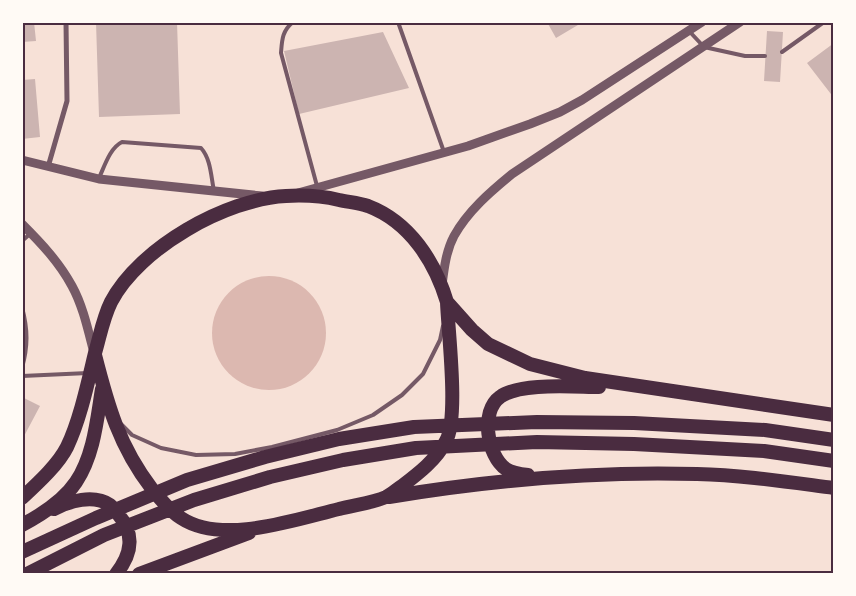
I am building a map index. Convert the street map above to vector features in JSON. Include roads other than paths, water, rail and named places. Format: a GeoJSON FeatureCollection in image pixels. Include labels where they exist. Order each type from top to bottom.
{"type":"FeatureCollection","features":[{"type":"Feature","properties":{"kind":"highway"},"geometry":{"type":"LineString","coordinates":[[22,498],[46,474],[66,448],[81,406],[102,324],[111,302],[125,280],[146,258],[170,240],[227,210],[249,203],[281,197],[326,197],[368,206],[404,229],[420,246],[432,263],[442,285],[447,302],[453,408],[448,439],[433,460],[421,472],[386,497]]}},
{"type":"Feature","properties":{"kind":"highway"},"geometry":{"type":"LineString","coordinates":[[447,302],[472,330],[488,344],[530,364],[585,378],[834,416]]}},
{"type":"Feature","properties":{"kind":"highway"},"geometry":{"type":"LineString","coordinates":[[95,355],[111,414],[120,437],[137,469],[161,500],[180,517],[195,526],[244,530],[266,527],[386,497],[435,489],[545,477],[604,474],[698,474],[771,480],[834,488]]}},
{"type":"Feature","properties":{"kind":"highway"},"geometry":{"type":"LineString","coordinates":[[36,518],[63,496],[76,482],[85,464],[96,426],[102,383]]}},
{"type":"Feature","properties":{"kind":"highway"},"geometry":{"type":"LineString","coordinates":[[545,477],[517,474],[505,469],[493,454],[488,433],[489,414],[492,405],[500,396],[514,391],[540,387],[648,387]]}},
{"type":"Feature","properties":{"kind":"highway"},"geometry":{"type":"LineString","coordinates":[[22,552],[96,518],[187,480],[265,457],[339,439],[414,428],[537,422],[634,423],[766,430],[834,440]]}},
{"type":"Feature","properties":{"kind":"highway"},"geometry":{"type":"LineString","coordinates":[[27,574],[104,535],[194,500],[270,477],[343,460],[416,448],[538,442],[634,444],[764,451],[834,461]]}},
{"type":"Feature","properties":{"kind":"highway"},"geometry":{"type":"LineString","coordinates":[[22,525],[64,504],[84,500],[97,500],[110,506],[124,522],[129,536],[127,557],[116,574]]}},
{"type":"Feature","properties":{"kind":"highway"},"geometry":{"type":"LineString","coordinates":[[139,574],[266,527]]}},
{"type":"Feature","properties":{"kind":"street"},"geometry":{"type":"LineString","coordinates":[[48,168],[67,101],[66,22]]}},
{"type":"Feature","properties":{"kind":"street"},"geometry":{"type":"LineString","coordinates":[[22,160],[48,168],[99,179],[281,197],[444,152],[530,124],[560,112],[610,83],[702,22]]}},
{"type":"Feature","properties":{"kind":"street"},"geometry":{"type":"LineString","coordinates":[[442,285],[445,263],[454,237],[486,195],[512,174],[740,22]]}},
{"type":"Feature","properties":{"kind":"street"},"geometry":{"type":"LineString","coordinates":[[22,224],[51,254],[72,286],[85,319],[95,355]]}},
{"type":"Feature","properties":{"kind":"lane"},"geometry":{"type":"LineString","coordinates":[[398,22],[444,152]]}},
{"type":"Feature","properties":{"kind":"lane"},"geometry":{"type":"LineString","coordinates":[[782,52],[824,22]]}},
{"type":"Feature","properties":{"kind":"lane"},"geometry":{"type":"LineString","coordinates":[[292,23],[286,28],[282,36],[280,53],[318,186]]}},
{"type":"Feature","properties":{"kind":"lane"},"geometry":{"type":"LineString","coordinates":[[689,31],[704,46],[745,56],[765,56]]}},
{"type":"Feature","properties":{"kind":"lane"},"geometry":{"type":"LineString","coordinates":[[99,179],[112,150],[122,142],[201,148],[205,152],[208,161],[214,191]]}},
{"type":"Feature","properties":{"kind":"lane"},"geometry":{"type":"LineString","coordinates":[[22,241],[31,233]]}},
{"type":"Feature","properties":{"kind":"lane"},"geometry":{"type":"LineString","coordinates":[[111,414],[132,435],[161,448],[196,455],[235,454],[272,447],[338,430],[373,415],[402,395],[423,374],[440,340],[447,302]]}},
{"type":"Feature","properties":{"kind":"lane"},"geometry":{"type":"LineString","coordinates":[[22,307],[26,323],[27,348],[22,368]]}},
{"type":"Feature","properties":{"kind":"lane"},"geometry":{"type":"LineString","coordinates":[[22,376],[90,373]]}}]}
